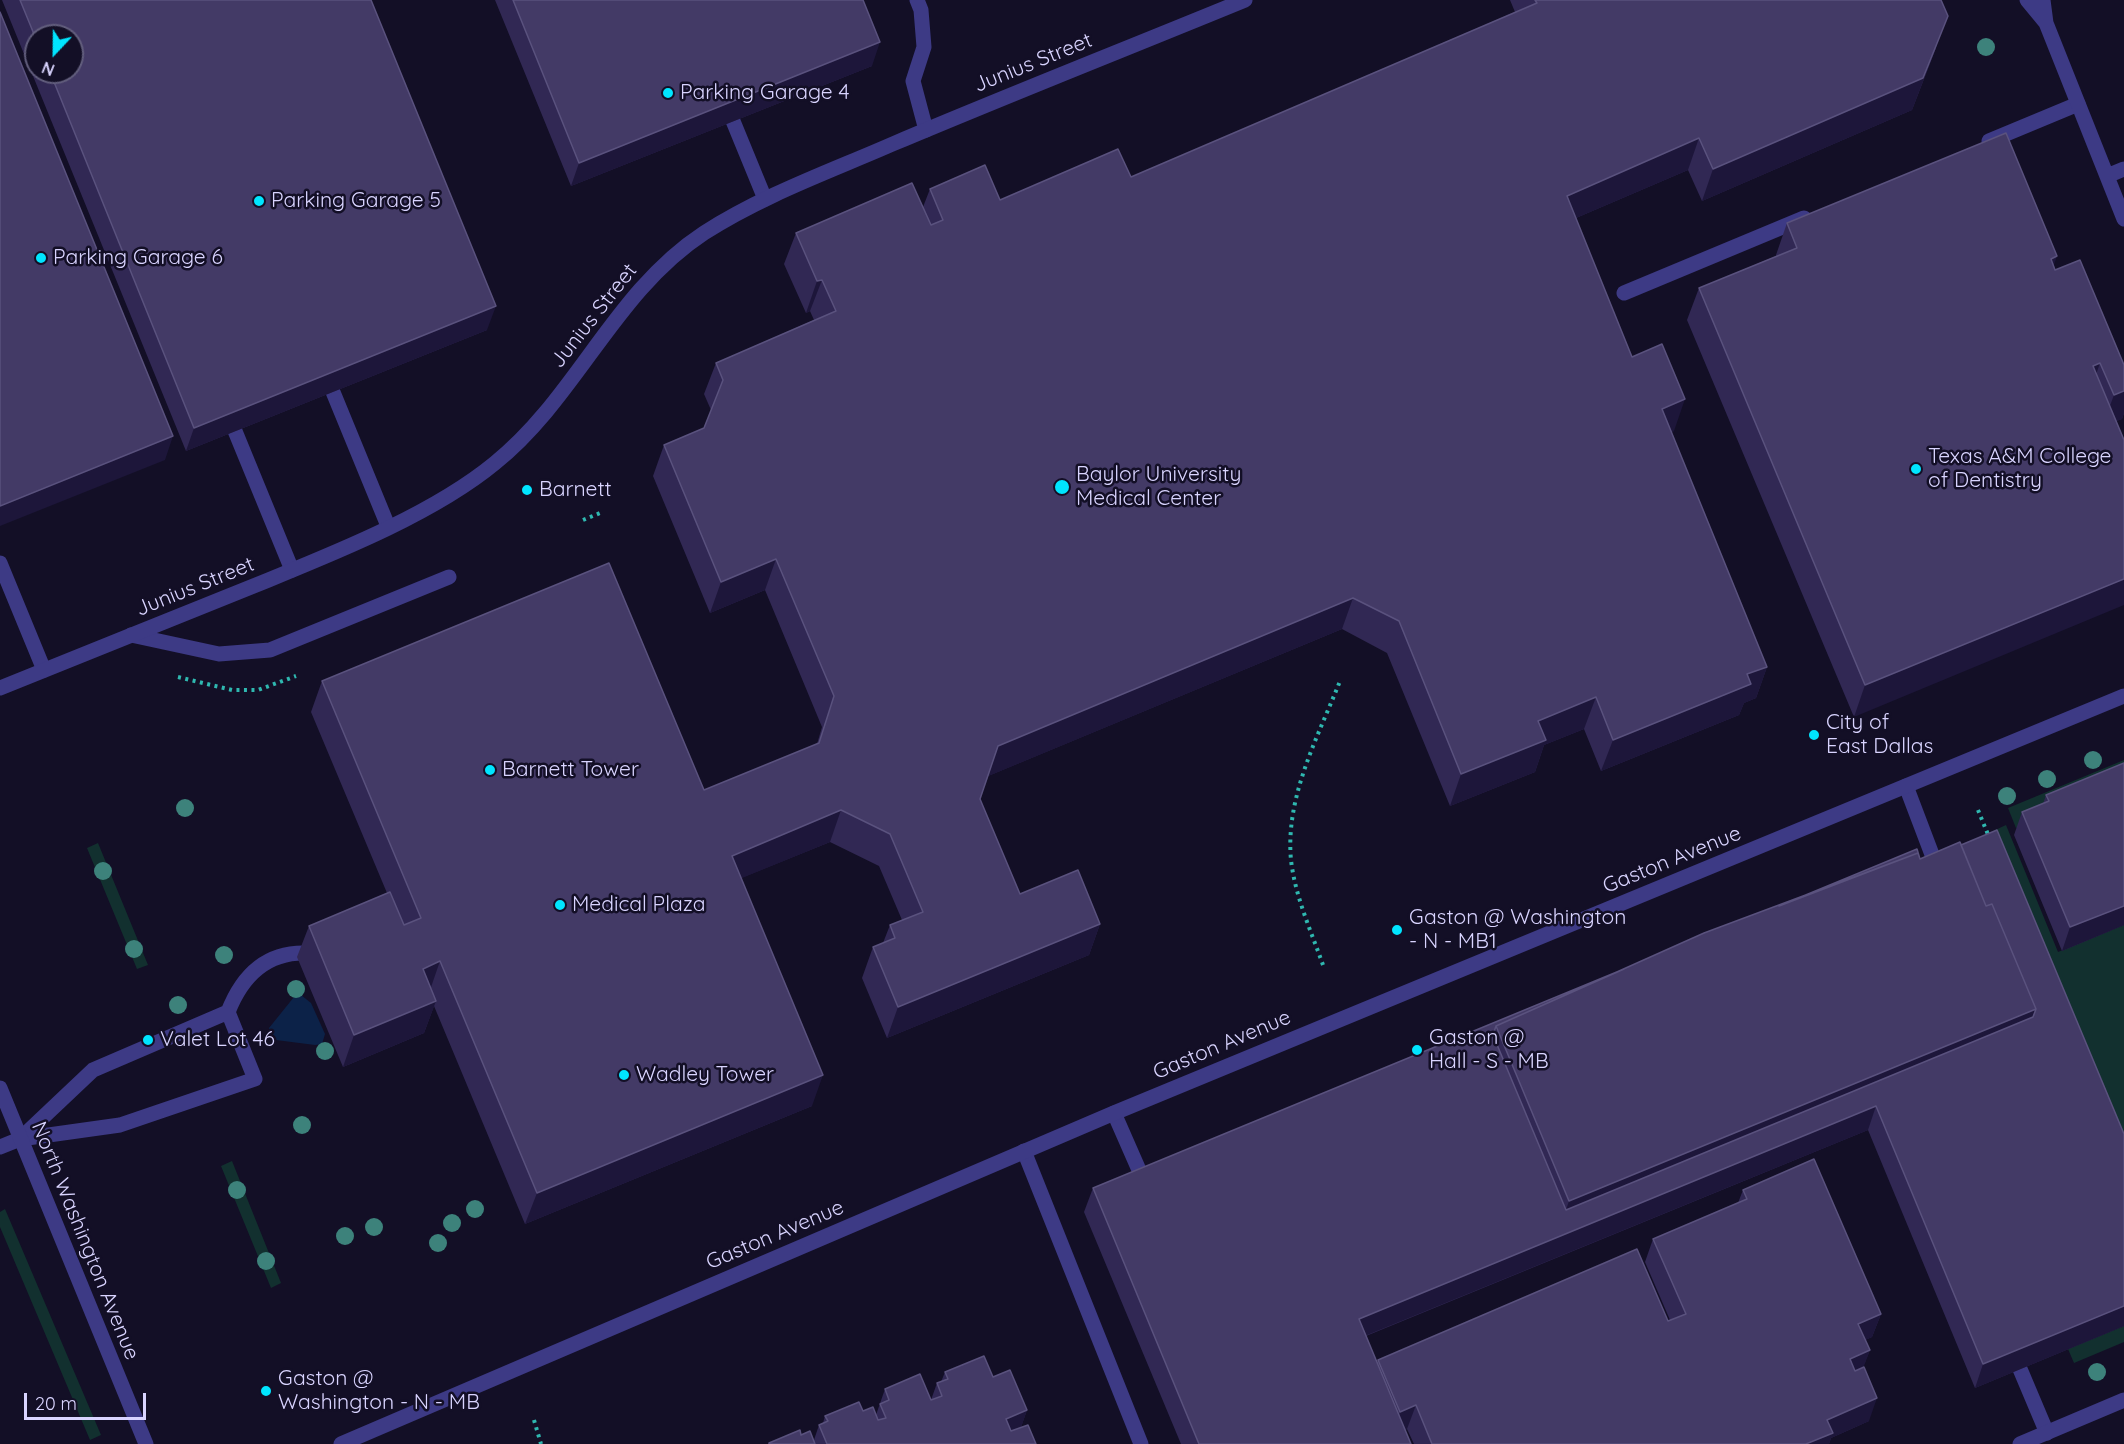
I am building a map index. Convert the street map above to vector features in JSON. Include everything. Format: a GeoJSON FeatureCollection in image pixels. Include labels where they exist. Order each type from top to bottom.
{"type":"FeatureCollection","features":[{"type":"Feature","properties":{"kind":"street"},"geometry":{"type":"LineString","coordinates":[[917,0],[921,10],[924,47],[913,81],[926,130]]}},
{"type":"Feature","properties":{"kind":"street","name":"Junius Street"},"geometry":{"type":"LineString","coordinates":[[0,688],[292,570],[430,505],[495,464],[536,424],[623,308],[658,268],[703,234],[765,199],[926,130],[1245,0]]}},
{"type":"Feature","properties":{"kind":"street"},"geometry":{"type":"LineString","coordinates":[[2027,0],[2046,24]]}},
{"type":"Feature","properties":{"kind":"street"},"geometry":{"type":"LineString","coordinates":[[2043,0],[2046,24],[2124,219]]}},
{"type":"Feature","properties":{"kind":"street"},"geometry":{"type":"LineString","coordinates":[[1972,148],[2078,104]]}},
{"type":"Feature","properties":{"kind":"street"},"geometry":{"type":"LineString","coordinates":[[733,121],[765,199]]}},
{"type":"Feature","properties":{"kind":"street"},"geometry":{"type":"LineString","coordinates":[[2107,176],[2124,169]]}},
{"type":"Feature","properties":{"kind":"street"},"geometry":{"type":"LineString","coordinates":[[1624,293],[1820,211]]}},
{"type":"Feature","properties":{"kind":"street"},"geometry":{"type":"LineString","coordinates":[[333,392],[388,526]]}},
{"type":"Feature","properties":{"kind":"street"},"geometry":{"type":"LineString","coordinates":[[235,431],[292,570]]}},
{"type":"Feature","properties":{"kind":"street"},"geometry":{"type":"LineString","coordinates":[[0,563],[44,670]]}},
{"type":"Feature","properties":{"kind":"street"},"geometry":{"type":"LineString","coordinates":[[131,635],[219,654],[270,650],[449,577]]}},
{"type":"Feature","properties":{"kind":"street","name":"Gaston Avenue"},"geometry":{"type":"LineString","coordinates":[[341,1444],[1114,1113],[2124,696]]}},
{"type":"Feature","properties":{"kind":"street"},"geometry":{"type":"LineString","coordinates":[[1905,786],[1939,874]]}},
{"type":"Feature","properties":{"kind":"street"},"geometry":{"type":"LineString","coordinates":[[0,1147],[20,1139],[120,1125],[255,1079],[228,1012],[236,992],[250,972],[270,959],[292,952],[308,953]]}},
{"type":"Feature","properties":{"kind":"street"},"geometry":{"type":"LineString","coordinates":[[20,1139],[93,1070],[228,1012]]}},
{"type":"Feature","properties":{"kind":"street","name":"North Washington Avenue"},"geometry":{"type":"LineString","coordinates":[[0,1088],[146,1444]]}},
{"type":"Feature","properties":{"kind":"street"},"geometry":{"type":"LineString","coordinates":[[1114,1113],[1146,1186]]}},
{"type":"Feature","properties":{"kind":"street"},"geometry":{"type":"LineString","coordinates":[[1024,1151],[1141,1444]]}},
{"type":"Feature","properties":{"kind":"street"},"geometry":{"type":"LineString","coordinates":[[2020,1369],[2047,1433]]}},
{"type":"Feature","properties":{"kind":"street"},"geometry":{"type":"LineString","coordinates":[[2020,1444],[2124,1400]]}},
{"type":"Feature","properties":{"kind":"path"},"geometry":{"type":"LineString","coordinates":[[583,520],[600,513]]}},
{"type":"Feature","properties":{"kind":"path"},"geometry":{"type":"LineString","coordinates":[[1323,965],[1299,901],[1291,859],[1293,809],[1302,777],[1340,681]]}},
{"type":"Feature","properties":{"kind":"path"},"geometry":{"type":"LineString","coordinates":[[1978,810],[1992,842]]}},
{"type":"Feature","properties":{"kind":"path"},"geometry":{"type":"LineString","coordinates":[[534,1420],[541,1444]]}},
{"type":"Feature","properties":{"kind":"green space"},"geometry":{"type":"Polygon","coordinates":[[[2124,760],[2124,783],[2016,828],[2008,808],[2124,760]]]}},
{"type":"Feature","properties":{"kind":"green space"},"geometry":{"type":"Polygon","coordinates":[[[2006,825],[2058,952],[2124,925],[2124,1177],[2046,957],[1993,831],[2006,825]]]}},
{"type":"Feature","properties":{"kind":"green space"},"geometry":{"type":"Polygon","coordinates":[[[98,843],[148,965],[137,969],[87,848],[98,843]]]}},
{"type":"Feature","properties":{"kind":"green space"},"geometry":{"type":"Polygon","coordinates":[[[232,1161],[281,1283],[271,1288],[221,1166],[232,1161]]]}},
{"type":"Feature","properties":{"kind":"green space"},"geometry":{"type":"Polygon","coordinates":[[[5,1209],[101,1435],[90,1440],[0,1227],[0,1212],[5,1209]]]}},
{"type":"Feature","properties":{"kind":"green space"},"geometry":{"type":"Polygon","coordinates":[[[2124,1326],[2124,1342],[2074,1363],[2068,1349],[2124,1326]]]}},
{"type":"Feature","properties":{"kind":"water"},"geometry":{"type":"Polygon","coordinates":[[[301,995],[311,1003],[325,1034],[322,1044],[276,1040],[271,1036],[269,1028],[294,997],[301,995]]]}},
{"type":"Feature","properties":{"kind":"building","name":"Parking Garage 5"},"geometry":{"type":"Polygon","coordinates":[[[20,0],[371,0],[496,306],[194,428],[55,84],[84,84],[84,24],[30,24],[20,0]]]}},
{"type":"Feature","properties":{"kind":"building","name":"Parking Garage 4"},"geometry":{"type":"Polygon","coordinates":[[[513,0],[863,0],[880,42],[579,163],[513,0]]]}},
{"type":"Feature","properties":{"kind":"building","name":"Baylor University Medical Center"},"geometry":{"type":"Polygon","coordinates":[[[1535,0],[1941,0],[1948,16],[1923,78],[1713,169],[1699,138],[1567,196],[1632,357],[1662,344],[1685,399],[1662,409],[1767,667],[1747,674],[1751,684],[1613,740],[1596,697],[1538,721],[1546,740],[1461,774],[1399,621],[1353,598],[998,746],[980,799],[1020,894],[1078,870],[1100,924],[898,1007],[873,947],[895,938],[890,925],[923,912],[890,834],[841,810],[732,856],[823,1075],[537,1193],[440,961],[423,969],[436,1001],[354,1035],[309,926],[390,892],[404,925],[421,918],[322,681],[609,563],[704,790],[819,743],[834,696],[776,559],[721,582],[664,445],[704,428],[723,380],[716,363],[836,311],[822,280],[817,281],[796,233],[912,183],[931,225],[943,220],[930,189],[985,165],[1000,200],[1118,149],[1131,177],[1537,3],[1535,0]]]}},
{"type":"Feature","properties":{"kind":"building","name":"Parking Garage 6"},"geometry":{"type":"Polygon","coordinates":[[[0,12],[24,71],[24,84],[29,84],[173,436],[0,506],[0,12]]]}},
{"type":"Feature","properties":{"kind":"building","name":"Texas A&M College of Dentistry"},"geometry":{"type":"Polygon","coordinates":[[[2006,133],[2057,256],[2051,259],[2055,270],[2080,260],[2124,365],[2124,391],[2114,395],[2100,363],[2093,366],[2124,440],[2124,579],[1865,685],[1699,288],[1797,248],[1787,223],[2006,133]]]}},
{"type":"Feature","properties":{"kind":"building"},"geometry":{"type":"Polygon","coordinates":[[[2124,763],[2124,906],[2070,927],[2022,812],[2049,801],[2046,795],[2124,763]]]}},
{"type":"Feature","properties":{"kind":"building"},"geometry":{"type":"Polygon","coordinates":[[[1997,830],[2124,1134],[2124,1306],[1983,1364],[1876,1106],[1359,1319],[1411,1444],[1199,1444],[1093,1188],[1624,969],[1496,1026],[1493,1035],[1566,1210],[2033,1017],[2036,1009],[1992,904],[1986,906],[1961,845],[1997,830]]]}},
{"type":"Feature","properties":{"kind":"building"},"geometry":{"type":"Polygon","coordinates":[[[1960,842],[1986,906],[1992,904],[2036,1009],[1569,1201],[1496,1026],[1704,933],[1918,853],[1920,859],[1960,842]]]}},
{"type":"Feature","properties":{"kind":"building"},"geometry":{"type":"Polygon","coordinates":[[[1917,849],[1920,859],[1918,853],[1779,906],[1917,849]]]}},
{"type":"Feature","properties":{"kind":"building"},"geometry":{"type":"Polygon","coordinates":[[[1814,1159],[1881,1314],[1858,1324],[1870,1350],[1850,1359],[1855,1371],[1864,1367],[1877,1398],[1827,1420],[1833,1433],[1806,1444],[1432,1444],[1416,1405],[1400,1412],[1378,1360],[1637,1249],[1668,1321],[1686,1314],[1653,1239],[1747,1199],[1743,1190],[1814,1159]]]}},
{"type":"Feature","properties":{"kind":"building"},"geometry":{"type":"Polygon","coordinates":[[[984,1356],[993,1377],[1010,1370],[1027,1410],[1006,1419],[1011,1431],[1028,1425],[1036,1444],[827,1444],[819,1425],[828,1421],[825,1416],[859,1402],[863,1411],[873,1407],[878,1420],[886,1418],[880,1404],[889,1400],[885,1389],[920,1374],[931,1400],[942,1396],[937,1383],[948,1379],[945,1372],[984,1356]]]}},
{"type":"Feature","properties":{"kind":"building"},"geometry":{"type":"Polygon","coordinates":[[[800,1430],[801,1435],[810,1431],[815,1444],[769,1444],[769,1443],[800,1430]]]}},
{"type":"Feature","properties":{"kind":"place","name":"Parking Garage 4"},"geometry":{"type":"Point","coordinates":[668,93]}},
{"type":"Feature","properties":{"kind":"place","name":"Parking Garage 5"},"geometry":{"type":"Point","coordinates":[259,201]}},
{"type":"Feature","properties":{"kind":"place","name":"Parking Garage 6"},"geometry":{"type":"Point","coordinates":[41,258]}},
{"type":"Feature","properties":{"kind":"place","name":"Texas A&M College of Dentistry"},"geometry":{"type":"Point","coordinates":[1916,469]}},
{"type":"Feature","properties":{"kind":"place","name":"Baylor University Medical Center"},"geometry":{"type":"Point","coordinates":[1062,487]}},
{"type":"Feature","properties":{"kind":"place","name":"Barnett"},"geometry":{"type":"Point","coordinates":[527,490]}},
{"type":"Feature","properties":{"kind":"place","name":"City of East Dallas"},"geometry":{"type":"Point","coordinates":[1814,735]}},
{"type":"Feature","properties":{"kind":"place","name":"Barnett Tower"},"geometry":{"type":"Point","coordinates":[490,770]}},
{"type":"Feature","properties":{"kind":"place","name":"Medical Plaza"},"geometry":{"type":"Point","coordinates":[560,905]}},
{"type":"Feature","properties":{"kind":"place","name":"Gaston @ Washington - N - MB1"},"geometry":{"type":"Point","coordinates":[1397,930]}},
{"type":"Feature","properties":{"kind":"place","name":"Valet Lot 46"},"geometry":{"type":"Point","coordinates":[148,1040]}},
{"type":"Feature","properties":{"kind":"place","name":"Gaston @ Hall - S - MB"},"geometry":{"type":"Point","coordinates":[1417,1050]}},
{"type":"Feature","properties":{"kind":"place","name":"Wadley Tower"},"geometry":{"type":"Point","coordinates":[624,1075]}},
{"type":"Feature","properties":{"kind":"place","name":"Gaston @ Washington - N - MB"},"geometry":{"type":"Point","coordinates":[266,1391]}}]}
